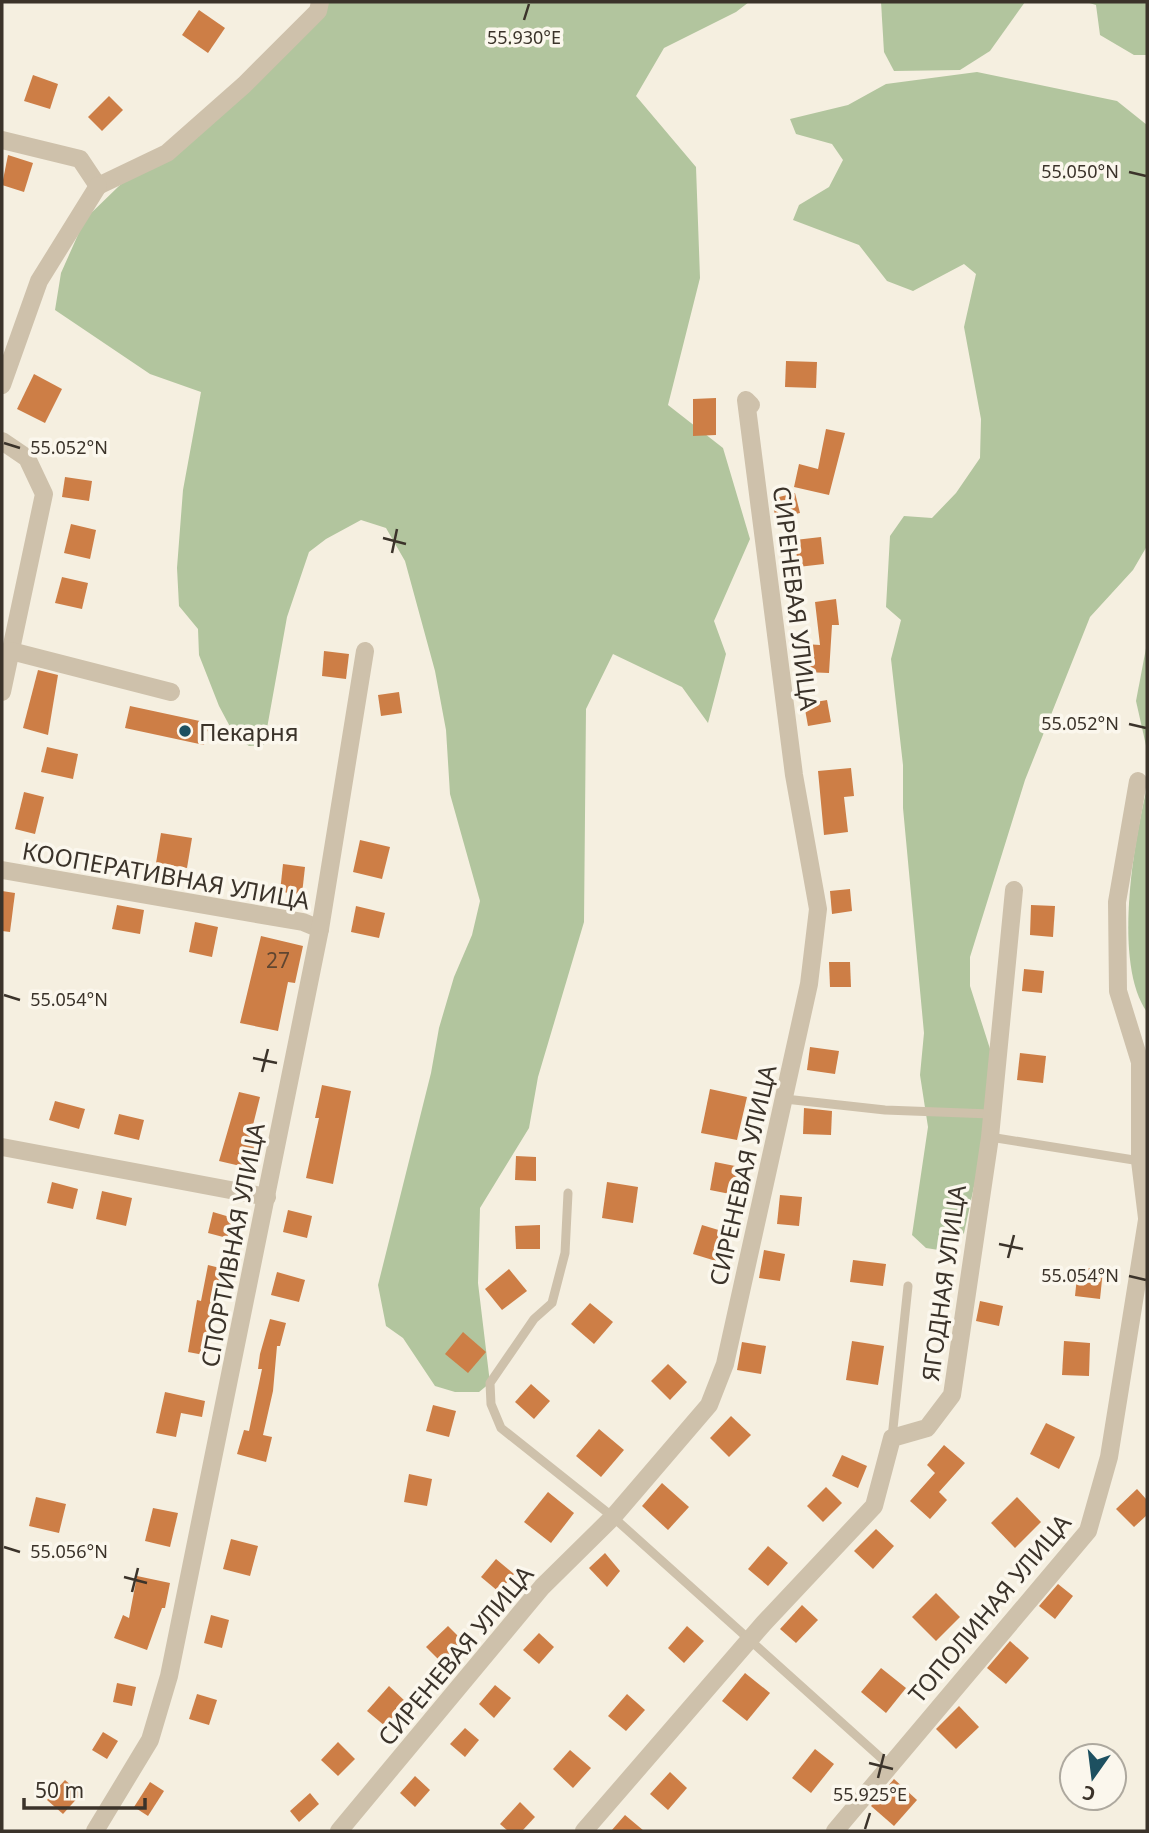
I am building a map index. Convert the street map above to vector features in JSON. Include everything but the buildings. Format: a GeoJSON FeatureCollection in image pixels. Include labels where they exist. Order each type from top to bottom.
{"type":"FeatureCollection","features":[{"type":"Feature","properties":{"kind":"street"},"geometry":{"type":"LineString","coordinates":[[2,384],[39,281],[98,186],[167,153],[318,11],[320,2]]}},
{"type":"Feature","properties":{"kind":"street"},"geometry":{"type":"LineString","coordinates":[[2,140],[80,159],[98,186]]}},
{"type":"Feature","properties":{"kind":"street","name":"СИРЕНЕВАЯ УЛИЦА"},"geometry":{"type":"LineString","coordinates":[[339,1831],[542,1587],[613,1517],[709,1405],[724,1364],[809,984],[818,909],[794,775],[746,400],[751,405]]}},
{"type":"Feature","properties":{"kind":"street"},"geometry":{"type":"LineString","coordinates":[[2,441],[27,458],[44,494],[2,692]]}},
{"type":"Feature","properties":{"kind":"street"},"geometry":{"type":"LineString","coordinates":[[11,651],[171,692]]}},
{"type":"Feature","properties":{"kind":"street","name":"СПОРТИВНАЯ УЛИЦА"},"geometry":{"type":"LineString","coordinates":[[95,1831],[150,1740],[169,1675],[320,929],[365,651]]}},
{"type":"Feature","properties":{"kind":"street","name":"ТОПОЛИНАЯ УЛИЦА"},"geometry":{"type":"LineString","coordinates":[[835,1831],[1088,1531],[1109,1457],[1147,1219],[1140,1161],[1140,1062],[1118,991],[1117,902],[1138,781]]}},
{"type":"Feature","properties":{"kind":"street","name":"КООПЕРАТИВНАЯ УЛИЦА"},"geometry":{"type":"LineString","coordinates":[[2,870],[303,922],[320,929]]}},
{"type":"Feature","properties":{"kind":"street","name":"ЯГОДНАЯ УЛИЦА"},"geometry":{"type":"LineString","coordinates":[[892,1438],[927,1428],[952,1395],[990,1138],[1014,890]]}},
{"type":"Feature","properties":{"kind":"street"},"geometry":{"type":"LineString","coordinates":[[2,1147],[267,1197]]}},
{"type":"Feature","properties":{"kind":"street"},"geometry":{"type":"LineString","coordinates":[[584,1831],[751,1638],[874,1506],[892,1438]]}},
{"type":"Feature","properties":{"kind":"lane"},"geometry":{"type":"LineString","coordinates":[[785,1098],[886,1110],[991,1114]]}},
{"type":"Feature","properties":{"kind":"lane"},"geometry":{"type":"LineString","coordinates":[[990,1138],[1140,1161]]}},
{"type":"Feature","properties":{"kind":"lane"},"geometry":{"type":"LineString","coordinates":[[568,1193],[565,1253],[552,1303],[534,1319],[490,1383],[491,1404],[501,1428],[613,1517],[751,1638],[890,1766]]}},
{"type":"Feature","properties":{"kind":"lane"},"geometry":{"type":"LineString","coordinates":[[892,1438],[908,1286]]}},
{"type":"Feature","properties":{"kind":"green space"},"geometry":{"type":"Polygon","coordinates":[[[317,2],[749,2],[736,12],[664,48],[636,96],[696,167],[700,278],[668,405],[723,448],[750,539],[714,621],[726,654],[708,723],[682,687],[613,654],[586,709],[584,922],[538,1077],[529,1128],[480,1208],[478,1283],[490,1383],[479,1392],[455,1392],[435,1386],[403,1338],[386,1326],[378,1285],[431,1073],[439,1028],[454,977],[472,935],[480,901],[450,794],[446,730],[435,671],[405,561],[386,528],[361,520],[326,539],[309,552],[287,617],[264,745],[249,746],[235,736],[219,706],[199,655],[198,629],[179,606],[177,568],[183,490],[201,392],[150,374],[55,310],[61,273],[85,219],[119,186],[244,85],[317,2]]]}},
{"type":"Feature","properties":{"kind":"green space"},"geometry":{"type":"Polygon","coordinates":[[[881,2],[1025,2],[990,51],[960,70],[894,71],[884,52],[881,2]]]}},
{"type":"Feature","properties":{"kind":"green space"},"geometry":{"type":"Polygon","coordinates":[[[1086,2],[1147,2],[1147,55],[1134,55],[1100,35],[1096,5],[1086,2]]]}},
{"type":"Feature","properties":{"kind":"green space"},"geometry":{"type":"Polygon","coordinates":[[[977,72],[1117,101],[1147,125],[1147,546],[1133,570],[1090,617],[1025,780],[970,957],[970,986],[991,1052],[983,1145],[964,1233],[945,1251],[926,1248],[912,1235],[928,1127],[920,1075],[924,1033],[903,808],[903,765],[891,659],[901,620],[886,607],[890,536],[904,516],[932,518],[956,493],[980,458],[981,419],[964,327],[976,274],[964,264],[913,291],[887,281],[859,245],[793,220],[799,205],[829,187],[843,160],[832,144],[796,134],[790,119],[848,105],[886,84],[977,72]]]}},
{"type":"Feature","properties":{"kind":"green space"},"geometry":{"type":"Polygon","coordinates":[[[1147,643],[1147,750],[1136,701],[1147,643]]]}},
{"type":"Feature","properties":{"kind":"green space"},"geometry":{"type":"Polygon","coordinates":[[[1147,788],[1147,1012],[1137,991],[1128,935],[1136,840],[1147,788]]]}},
{"type":"Feature","properties":{"kind":"place","name":"Пекарня"},"geometry":{"type":"Point","coordinates":[185,731]}}]}
